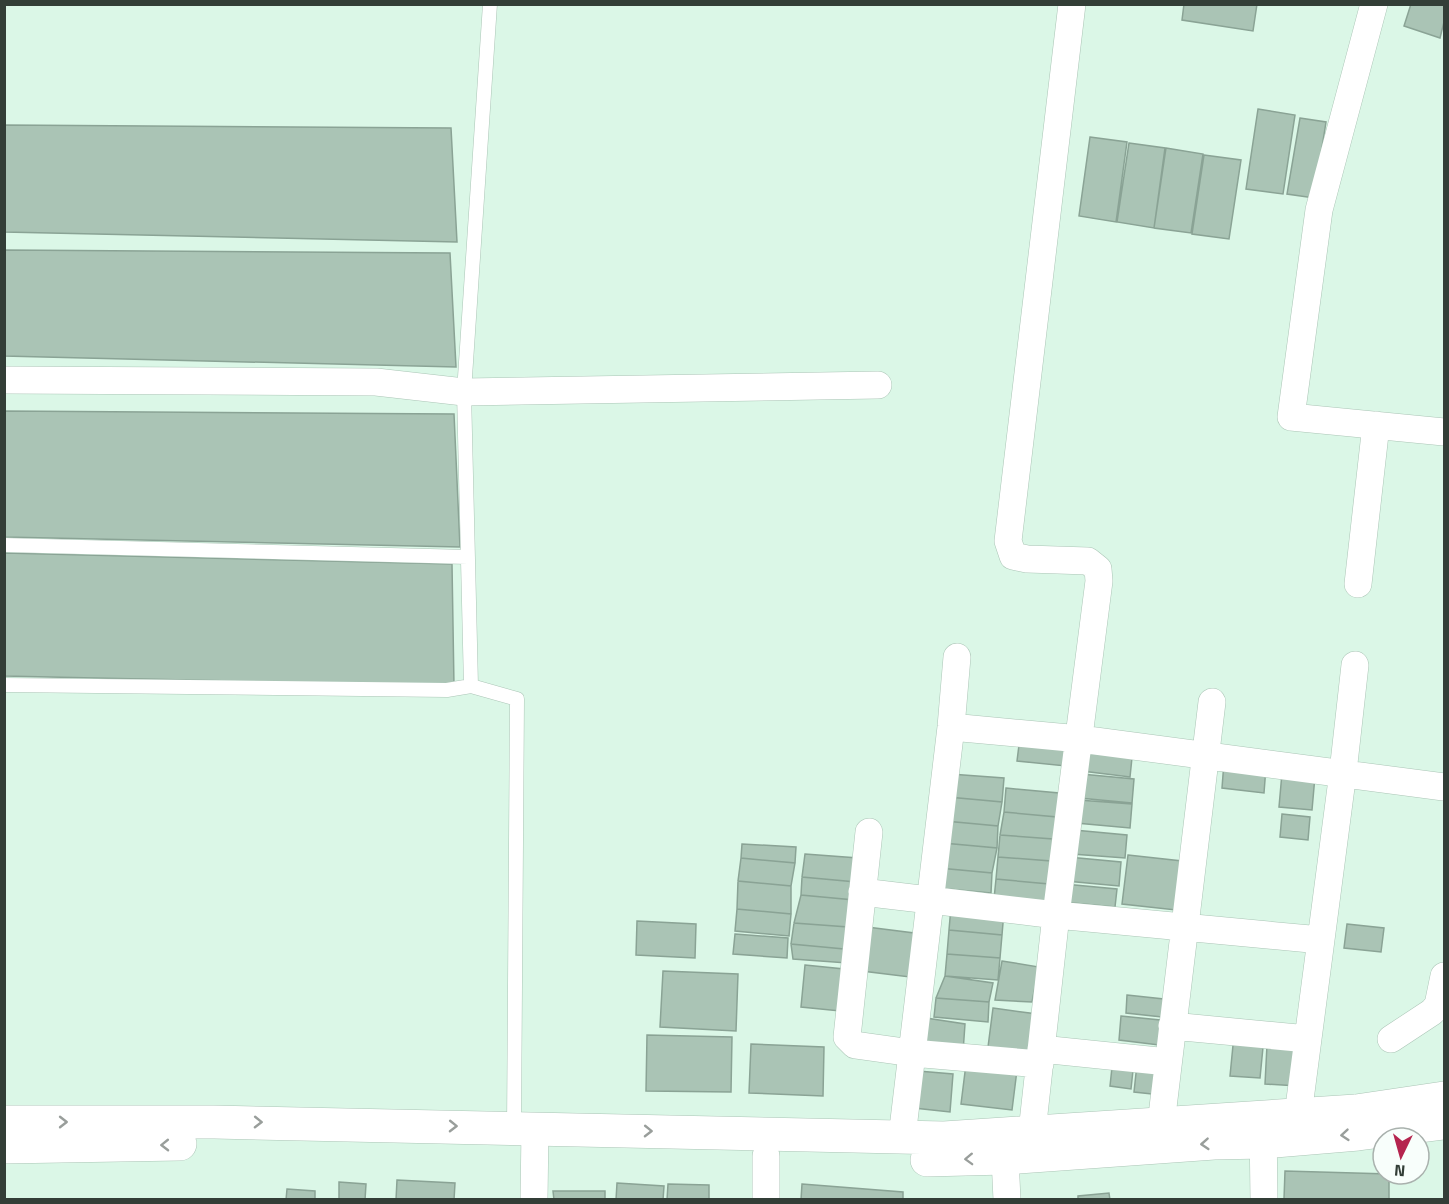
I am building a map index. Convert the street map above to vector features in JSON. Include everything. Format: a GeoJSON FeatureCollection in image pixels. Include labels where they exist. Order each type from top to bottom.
{"type":"FeatureCollection","features":[{"type":"Feature","properties":{"kind":"main road"},"geometry":{"type":"LineString","coordinates":[[4,1147],[528,1136],[944,1138],[1161,1124],[1263,1129],[1298,1126],[1356,1111],[1444,1098]]}},
{"type":"Feature","properties":{"kind":"main road"},"geometry":{"type":"LineString","coordinates":[[4,1122],[214,1122],[528,1136],[766,1156],[944,1160],[1005,1158],[1214,1143],[1263,1129]]}},
{"type":"Feature","properties":{"kind":"main road"},"geometry":{"type":"LineString","coordinates":[[1298,1126],[1358,1134],[1444,1122]]}},
{"type":"Feature","properties":{"kind":"street"},"geometry":{"type":"LineString","coordinates":[[1032,1132],[1056,915],[1099,581],[1098,569],[1088,561],[1027,559],[1013,556],[1008,541],[1072,4]]}},
{"type":"Feature","properties":{"kind":"street"},"geometry":{"type":"LineString","coordinates":[[1374,4],[1319,210],[1291,417],[1444,432]]}},
{"type":"Feature","properties":{"kind":"street"},"geometry":{"type":"LineString","coordinates":[[4,380],[376,382],[464,392],[878,385]]}},
{"type":"Feature","properties":{"kind":"street"},"geometry":{"type":"LineString","coordinates":[[1358,584],[1376,425]]}},
{"type":"Feature","properties":{"kind":"street"},"geometry":{"type":"LineString","coordinates":[[902,1137],[951,727],[957,657]]}},
{"type":"Feature","properties":{"kind":"street"},"geometry":{"type":"LineString","coordinates":[[1298,1126],[1355,665]]}},
{"type":"Feature","properties":{"kind":"street"},"geometry":{"type":"LineString","coordinates":[[1161,1124],[1212,702]]}},
{"type":"Feature","properties":{"kind":"street"},"geometry":{"type":"LineString","coordinates":[[951,727],[1204,754],[1444,787]]}},
{"type":"Feature","properties":{"kind":"street"},"geometry":{"type":"LineString","coordinates":[[869,832],[847,1037],[855,1045],[912,1053],[1168,1062]]}},
{"type":"Feature","properties":{"kind":"street"},"geometry":{"type":"LineString","coordinates":[[862,892],[1056,915],[1321,940]]}},
{"type":"Feature","properties":{"kind":"street"},"geometry":{"type":"LineString","coordinates":[[1391,1039],[1432,1012],[1438,1005],[1444,976]]}},
{"type":"Feature","properties":{"kind":"street"},"geometry":{"type":"LineString","coordinates":[[1172,1026],[1308,1039]]}},
{"type":"Feature","properties":{"kind":"street"},"geometry":{"type":"LineString","coordinates":[[1263,1129],[1264,1200]]}},
{"type":"Feature","properties":{"kind":"street"},"geometry":{"type":"LineString","coordinates":[[528,1136],[534,1200]]}},
{"type":"Feature","properties":{"kind":"street"},"geometry":{"type":"LineString","coordinates":[[766,1156],[766,1200]]}},
{"type":"Feature","properties":{"kind":"street"},"geometry":{"type":"LineString","coordinates":[[1005,1158],[1007,1200]]}},
{"type":"Feature","properties":{"kind":"lane"},"geometry":{"type":"LineString","coordinates":[[471,686],[464,392],[490,4]]}},
{"type":"Feature","properties":{"kind":"lane"},"geometry":{"type":"LineString","coordinates":[[4,545],[468,556]]}},
{"type":"Feature","properties":{"kind":"lane"},"geometry":{"type":"LineString","coordinates":[[4,685],[447,690],[471,686],[518,699],[528,1136]]}},
{"type":"Feature","properties":{"kind":"building"},"geometry":{"type":"Polygon","coordinates":[[[1184,4],[1257,4],[1253,31],[1182,20],[1184,4]]]}},
{"type":"Feature","properties":{"kind":"building"},"geometry":{"type":"Polygon","coordinates":[[[1411,4],[1444,4],[1444,22],[1440,38],[1404,26],[1411,4]]]}},
{"type":"Feature","properties":{"kind":"building"},"geometry":{"type":"Polygon","coordinates":[[[1258,109],[1295,115],[1283,194],[1246,189],[1258,109]]]}},
{"type":"Feature","properties":{"kind":"building"},"geometry":{"type":"Polygon","coordinates":[[[1300,118],[1326,122],[1314,198],[1287,194],[1300,118]]]}},
{"type":"Feature","properties":{"kind":"building"},"geometry":{"type":"Polygon","coordinates":[[[4,125],[451,128],[457,242],[4,232],[4,125]]]}},
{"type":"Feature","properties":{"kind":"building"},"geometry":{"type":"Polygon","coordinates":[[[1090,137],[1127,142],[1116,222],[1079,216],[1090,137]]]}},
{"type":"Feature","properties":{"kind":"building"},"geometry":{"type":"Polygon","coordinates":[[[1129,143],[1165,148],[1154,228],[1117,222],[1129,143]]]}},
{"type":"Feature","properties":{"kind":"building"},"geometry":{"type":"Polygon","coordinates":[[[1166,148],[1203,154],[1191,233],[1154,228],[1166,148]]]}},
{"type":"Feature","properties":{"kind":"building"},"geometry":{"type":"Polygon","coordinates":[[[1204,155],[1241,160],[1229,239],[1192,234],[1204,155]]]}},
{"type":"Feature","properties":{"kind":"building"},"geometry":{"type":"Polygon","coordinates":[[[4,250],[450,253],[456,367],[4,356],[4,250]]]}},
{"type":"Feature","properties":{"kind":"building"},"geometry":{"type":"Polygon","coordinates":[[[4,411],[454,414],[460,547],[4,537],[4,411]]]}},
{"type":"Feature","properties":{"kind":"building"},"geometry":{"type":"Polygon","coordinates":[[[4,553],[452,564],[454,686],[4,676],[4,553]]]}},
{"type":"Feature","properties":{"kind":"building"},"geometry":{"type":"Polygon","coordinates":[[[1085,743],[1133,748],[1130,777],[1082,771],[1085,743]]]}},
{"type":"Feature","properties":{"kind":"building"},"geometry":{"type":"Polygon","coordinates":[[[1019,745],[1068,750],[1066,766],[1017,761],[1019,745]]]}},
{"type":"Feature","properties":{"kind":"building"},"geometry":{"type":"Polygon","coordinates":[[[1224,762],[1266,767],[1264,793],[1222,788],[1224,762]]]}},
{"type":"Feature","properties":{"kind":"building"},"geometry":{"type":"Polygon","coordinates":[[[1282,773],[1315,776],[1312,810],[1279,807],[1282,773]]]}},
{"type":"Feature","properties":{"kind":"building"},"geometry":{"type":"Polygon","coordinates":[[[950,774],[1004,778],[1002,802],[948,797],[950,774]]]}},
{"type":"Feature","properties":{"kind":"building"},"geometry":{"type":"Polygon","coordinates":[[[1081,774],[1134,779],[1132,803],[1079,798],[1081,774]]]}},
{"type":"Feature","properties":{"kind":"building"},"geometry":{"type":"Polygon","coordinates":[[[1006,788],[1059,793],[1057,817],[1004,812],[1006,788]]]}},
{"type":"Feature","properties":{"kind":"building"},"geometry":{"type":"Polygon","coordinates":[[[948,797],[1002,802],[998,826],[945,821],[948,797]]]}},
{"type":"Feature","properties":{"kind":"building"},"geometry":{"type":"Polygon","coordinates":[[[1078,800],[1132,804],[1130,828],[1076,823],[1078,800]]]}},
{"type":"Feature","properties":{"kind":"building"},"geometry":{"type":"Polygon","coordinates":[[[1004,812],[1057,817],[1053,839],[1000,835],[1004,812]]]}},
{"type":"Feature","properties":{"kind":"building"},"geometry":{"type":"Polygon","coordinates":[[[1282,814],[1310,817],[1308,840],[1280,837],[1282,814]]]}},
{"type":"Feature","properties":{"kind":"building"},"geometry":{"type":"Polygon","coordinates":[[[945,821],[998,826],[997,848],[943,843],[945,821]]]}},
{"type":"Feature","properties":{"kind":"building"},"geometry":{"type":"Polygon","coordinates":[[[1074,830],[1127,835],[1125,858],[1072,854],[1074,830]]]}},
{"type":"Feature","properties":{"kind":"building"},"geometry":{"type":"Polygon","coordinates":[[[1000,835],[1053,839],[1051,861],[998,857],[1000,835]]]}},
{"type":"Feature","properties":{"kind":"building"},"geometry":{"type":"Polygon","coordinates":[[[943,843],[997,848],[992,873],[939,868],[943,843]]]}},
{"type":"Feature","properties":{"kind":"building"},"geometry":{"type":"Polygon","coordinates":[[[742,844],[796,847],[795,863],[741,858],[742,844]]]}},
{"type":"Feature","properties":{"kind":"building"},"geometry":{"type":"Polygon","coordinates":[[[805,854],[858,858],[856,882],[802,877],[805,854]]]}},
{"type":"Feature","properties":{"kind":"building"},"geometry":{"type":"Polygon","coordinates":[[[1128,855],[1182,861],[1176,910],[1122,904],[1128,855]]]}},
{"type":"Feature","properties":{"kind":"building"},"geometry":{"type":"Polygon","coordinates":[[[998,857],[1051,861],[1049,884],[996,879],[998,857]]]}},
{"type":"Feature","properties":{"kind":"building"},"geometry":{"type":"Polygon","coordinates":[[[1068,857],[1121,862],[1119,886],[1066,881],[1068,857]]]}},
{"type":"Feature","properties":{"kind":"building"},"geometry":{"type":"Polygon","coordinates":[[[741,858],[795,863],[791,886],[738,881],[741,858]]]}},
{"type":"Feature","properties":{"kind":"building"},"geometry":{"type":"Polygon","coordinates":[[[939,868],[992,873],[991,893],[937,888],[939,868]]]}},
{"type":"Feature","properties":{"kind":"building"},"geometry":{"type":"Polygon","coordinates":[[[802,877],[856,882],[854,900],[801,895],[802,877]]]}},
{"type":"Feature","properties":{"kind":"building"},"geometry":{"type":"Polygon","coordinates":[[[996,879],[1049,884],[1047,904],[994,899],[996,879]]]}},
{"type":"Feature","properties":{"kind":"building"},"geometry":{"type":"Polygon","coordinates":[[[738,881],[791,886],[791,914],[737,909],[738,881]]]}},
{"type":"Feature","properties":{"kind":"building"},"geometry":{"type":"Polygon","coordinates":[[[1064,884],[1117,889],[1115,907],[1062,902],[1064,884]]]}},
{"type":"Feature","properties":{"kind":"building"},"geometry":{"type":"Polygon","coordinates":[[[801,895],[854,900],[848,927],[794,923],[801,895]]]}},
{"type":"Feature","properties":{"kind":"building"},"geometry":{"type":"Polygon","coordinates":[[[951,907],[1004,911],[1002,935],[949,930],[951,907]]]}},
{"type":"Feature","properties":{"kind":"building"},"geometry":{"type":"Polygon","coordinates":[[[737,909],[791,914],[789,936],[735,931],[737,909]]]}},
{"type":"Feature","properties":{"kind":"building"},"geometry":{"type":"Polygon","coordinates":[[[637,921],[696,924],[695,958],[636,955],[637,921]]]}},
{"type":"Feature","properties":{"kind":"building"},"geometry":{"type":"Polygon","coordinates":[[[794,923],[848,927],[844,949],[791,944],[794,923]]]}},
{"type":"Feature","properties":{"kind":"building"},"geometry":{"type":"Polygon","coordinates":[[[1347,924],[1384,928],[1381,952],[1344,948],[1347,924]]]}},
{"type":"Feature","properties":{"kind":"building"},"geometry":{"type":"Polygon","coordinates":[[[867,927],[922,934],[918,978],[862,971],[867,927]]]}},
{"type":"Feature","properties":{"kind":"building"},"geometry":{"type":"Polygon","coordinates":[[[949,930],[1002,935],[1000,958],[947,954],[949,930]]]}},
{"type":"Feature","properties":{"kind":"building"},"geometry":{"type":"Polygon","coordinates":[[[735,934],[788,938],[787,958],[733,954],[735,934]]]}},
{"type":"Feature","properties":{"kind":"building"},"geometry":{"type":"Polygon","coordinates":[[[791,944],[844,949],[847,963],[793,959],[791,944]]]}},
{"type":"Feature","properties":{"kind":"building"},"geometry":{"type":"Polygon","coordinates":[[[947,954],[1000,958],[998,980],[945,976],[947,954]]]}},
{"type":"Feature","properties":{"kind":"building"},"geometry":{"type":"Polygon","coordinates":[[[1002,961],[1039,967],[1032,1002],[995,1000],[1002,961]]]}},
{"type":"Feature","properties":{"kind":"building"},"geometry":{"type":"Polygon","coordinates":[[[805,965],[844,969],[840,1011],[801,1007],[805,965]]]}},
{"type":"Feature","properties":{"kind":"building"},"geometry":{"type":"Polygon","coordinates":[[[663,971],[738,974],[736,1031],[660,1027],[663,971]]]}},
{"type":"Feature","properties":{"kind":"building"},"geometry":{"type":"Polygon","coordinates":[[[945,976],[993,983],[989,1002],[936,998],[945,976]]]}},
{"type":"Feature","properties":{"kind":"building"},"geometry":{"type":"Polygon","coordinates":[[[1127,995],[1173,1000],[1171,1018],[1126,1013],[1127,995]]]}},
{"type":"Feature","properties":{"kind":"building"},"geometry":{"type":"Polygon","coordinates":[[[936,998],[989,1002],[988,1022],[934,1017],[936,998]]]}},
{"type":"Feature","properties":{"kind":"building"},"geometry":{"type":"Polygon","coordinates":[[[993,1008],[1037,1014],[1034,1052],[988,1047],[993,1008]]]}},
{"type":"Feature","properties":{"kind":"building"},"geometry":{"type":"Polygon","coordinates":[[[1121,1016],[1170,1021],[1167,1046],[1119,1040],[1121,1016]]]}},
{"type":"Feature","properties":{"kind":"building"},"geometry":{"type":"Polygon","coordinates":[[[926,1018],[965,1024],[963,1052],[922,1048],[926,1018]]]}},
{"type":"Feature","properties":{"kind":"building"},"geometry":{"type":"Polygon","coordinates":[[[647,1035],[732,1037],[731,1092],[646,1091],[647,1035]]]}},
{"type":"Feature","properties":{"kind":"building"},"geometry":{"type":"Polygon","coordinates":[[[1234,1035],[1264,1037],[1260,1078],[1230,1076],[1234,1035]]]}},
{"type":"Feature","properties":{"kind":"building"},"geometry":{"type":"Polygon","coordinates":[[[751,1044],[824,1047],[823,1096],[749,1093],[751,1044]]]}},
{"type":"Feature","properties":{"kind":"building"},"geometry":{"type":"Polygon","coordinates":[[[1267,1045],[1300,1047],[1298,1086],[1265,1084],[1267,1045]]]}},
{"type":"Feature","properties":{"kind":"building"},"geometry":{"type":"Polygon","coordinates":[[[1113,1058],[1134,1061],[1131,1089],[1110,1086],[1113,1058]]]}},
{"type":"Feature","properties":{"kind":"building"},"geometry":{"type":"Polygon","coordinates":[[[966,1064],[1017,1070],[1012,1110],[961,1104],[966,1064]]]}},
{"type":"Feature","properties":{"kind":"building"},"geometry":{"type":"Polygon","coordinates":[[[1137,1064],[1164,1068],[1161,1095],[1134,1092],[1137,1064]]]}},
{"type":"Feature","properties":{"kind":"building"},"geometry":{"type":"Polygon","coordinates":[[[918,1071],[953,1074],[950,1112],[914,1108],[918,1071]]]}},
{"type":"Feature","properties":{"kind":"building"},"geometry":{"type":"Polygon","coordinates":[[[1285,1171],[1371,1173],[1371,1186],[1389,1186],[1389,1200],[1284,1199],[1285,1171]]]}},
{"type":"Feature","properties":{"kind":"building"},"geometry":{"type":"Polygon","coordinates":[[[397,1180],[455,1183],[454,1200],[396,1200],[397,1180]]]}},
{"type":"Feature","properties":{"kind":"building"},"geometry":{"type":"Polygon","coordinates":[[[339,1182],[366,1184],[365,1200],[339,1200],[339,1182]]]}},
{"type":"Feature","properties":{"kind":"building"},"geometry":{"type":"Polygon","coordinates":[[[617,1183],[664,1186],[663,1200],[616,1200],[617,1183]]]}},
{"type":"Feature","properties":{"kind":"building"},"geometry":{"type":"Polygon","coordinates":[[[668,1184],[709,1185],[709,1200],[667,1200],[668,1184]]]}},
{"type":"Feature","properties":{"kind":"building"},"geometry":{"type":"Polygon","coordinates":[[[802,1184],[903,1192],[903,1200],[801,1200],[802,1184]]]}},
{"type":"Feature","properties":{"kind":"building"},"geometry":{"type":"Polygon","coordinates":[[[287,1189],[315,1191],[315,1200],[286,1200],[287,1189]]]}},
{"type":"Feature","properties":{"kind":"building"},"geometry":{"type":"Polygon","coordinates":[[[553,1191],[605,1191],[605,1200],[554,1200],[553,1191]]]}},
{"type":"Feature","properties":{"kind":"building"},"geometry":{"type":"Polygon","coordinates":[[[1109,1193],[1110,1200],[1078,1200],[1078,1196],[1109,1193]]]}}]}
